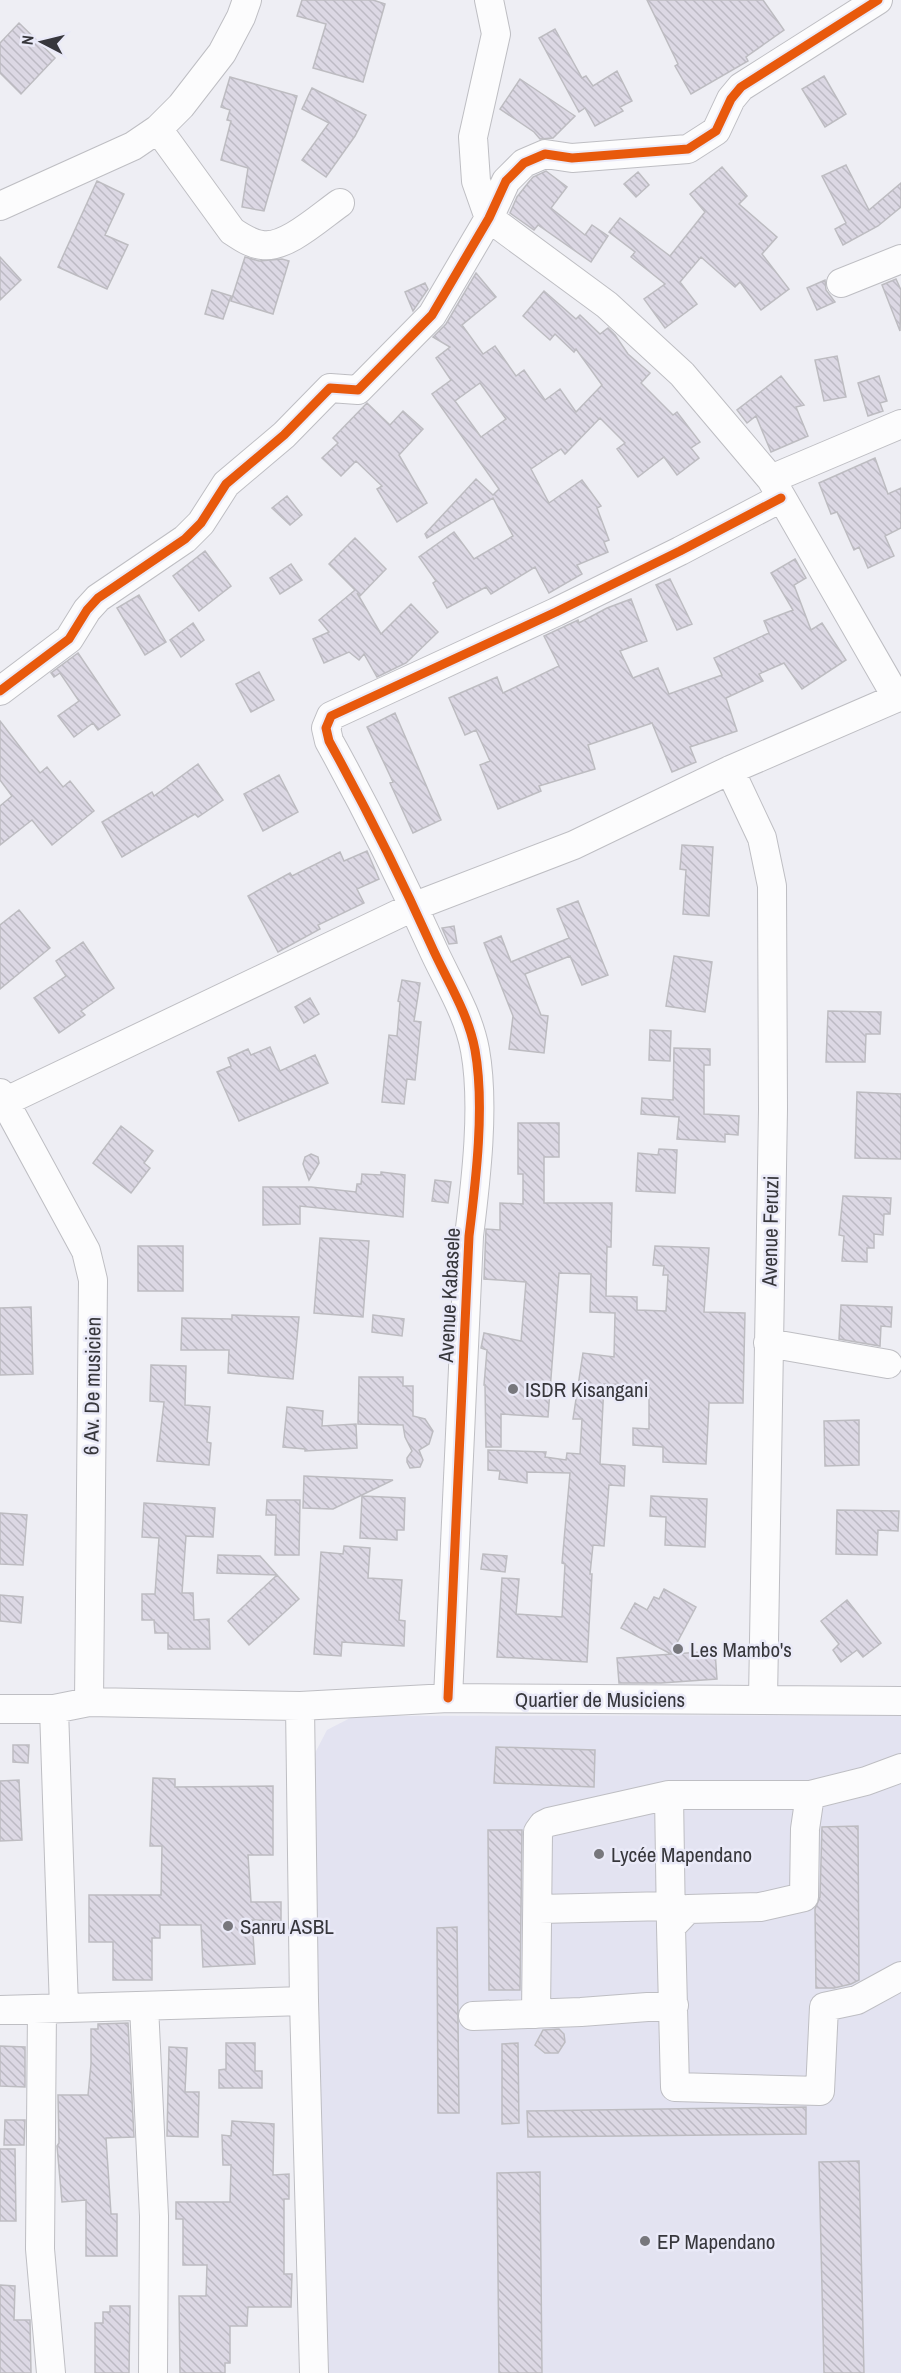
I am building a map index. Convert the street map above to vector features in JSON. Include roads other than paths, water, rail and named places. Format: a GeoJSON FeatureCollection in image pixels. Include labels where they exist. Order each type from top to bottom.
{"type":"FeatureCollection","features":[{"type":"Feature","properties":{"kind":"street"},"geometry":{"type":"LineString","coordinates":[[0,206],[133,146],[158,129],[181,106],[222,52],[241,18],[247,0]]}},
{"type":"Feature","properties":{"kind":"street"},"geometry":{"type":"LineString","coordinates":[[2,1099],[415,906],[574,845],[730,770],[899,697],[776,488],[682,374],[616,313],[489,218],[476,181],[473,137],[496,34],[489,0]]}},
{"type":"Feature","properties":{"kind":"street"},"geometry":{"type":"LineString","coordinates":[[0,691],[69,639],[87,610],[98,598],[185,538],[201,523],[226,484],[284,435],[330,388],[358,390],[432,315],[489,218],[506,181],[524,163],[545,154],[572,158],[688,149],[716,131],[731,99],[741,87],[878,0]]}},
{"type":"Feature","properties":{"kind":"street"},"geometry":{"type":"LineString","coordinates":[[158,129],[232,231],[246,240],[263,246],[282,243],[340,202]]}},
{"type":"Feature","properties":{"kind":"street"},"geometry":{"type":"LineString","coordinates":[[841,283],[901,259]]}},
{"type":"Feature","properties":{"kind":"street"},"geometry":{"type":"LineString","coordinates":[[776,488],[901,424]]}},
{"type":"Feature","properties":{"kind":"street","name":"Avenue Kabasele"},"geometry":{"type":"LineString","coordinates":[[448,1698],[470,1236],[476,1179],[478,1093],[475,1050],[467,1023],[415,906],[329,741],[326,728],[331,716],[556,612],[680,551],[776,488]]}},
{"type":"Feature","properties":{"kind":"street","name":"Avenue Feruzi"},"geometry":{"type":"LineString","coordinates":[[730,770],[762,838],[772,886],[773,1109],[763,1700]]}},
{"type":"Feature","properties":{"kind":"street","name":"6 Av. De musicien"},"geometry":{"type":"LineString","coordinates":[[2,1099],[86,1251],[93,1280],[89,1702]]}},
{"type":"Feature","properties":{"kind":"street"},"geometry":{"type":"LineString","coordinates":[[768,1343],[888,1364]]}},
{"type":"Feature","properties":{"kind":"street","name":"Quartier de Musiciens"},"geometry":{"type":"LineString","coordinates":[[0,1709],[54,1709],[89,1702],[300,1706],[448,1698],[901,1701]]}},
{"type":"Feature","properties":{"kind":"street"},"geometry":{"type":"LineString","coordinates":[[300,1706],[304,2001],[314,2373]]}},
{"type":"Feature","properties":{"kind":"street"},"geometry":{"type":"LineString","coordinates":[[51,2373],[40,2249],[53,2008],[54,1709]]}},
{"type":"Feature","properties":{"kind":"street"},"geometry":{"type":"LineString","coordinates":[[536,2014],[539,1909],[538,1832],[543,1825],[669,1795],[810,1796],[866,1781],[901,1768]]}},
{"type":"Feature","properties":{"kind":"street"},"geometry":{"type":"LineString","coordinates":[[669,1795],[675,2086],[820,2091],[824,2007],[857,2000],[901,1976]]}},
{"type":"Feature","properties":{"kind":"street"},"geometry":{"type":"LineString","coordinates":[[539,1909],[670,1916],[688,1909],[760,1907],[804,1897],[805,1829],[810,1796]]}},
{"type":"Feature","properties":{"kind":"street"},"geometry":{"type":"LineString","coordinates":[[0,2010],[304,2001]]}},
{"type":"Feature","properties":{"kind":"street"},"geometry":{"type":"LineString","coordinates":[[473,2016],[674,2005]]}},
{"type":"Feature","properties":{"kind":"street"},"geometry":{"type":"LineString","coordinates":[[144,2006],[154,2216],[153,2373]]}},
{"type":"Feature","properties":{"kind":"place","name":"ISDR Kisangani"},"geometry":{"type":"Point","coordinates":[513,1389]}},
{"type":"Feature","properties":{"kind":"place","name":"Les Mambo's"},"geometry":{"type":"Point","coordinates":[678,1649]}},
{"type":"Feature","properties":{"kind":"place","name":"Lycée Mapendano"},"geometry":{"type":"Point","coordinates":[599,1854]}},
{"type":"Feature","properties":{"kind":"place","name":"Sanru ASBL"},"geometry":{"type":"Point","coordinates":[228,1926]}},
{"type":"Feature","properties":{"kind":"place","name":"EP Mapendano"},"geometry":{"type":"Point","coordinates":[645,2241]}}]}
